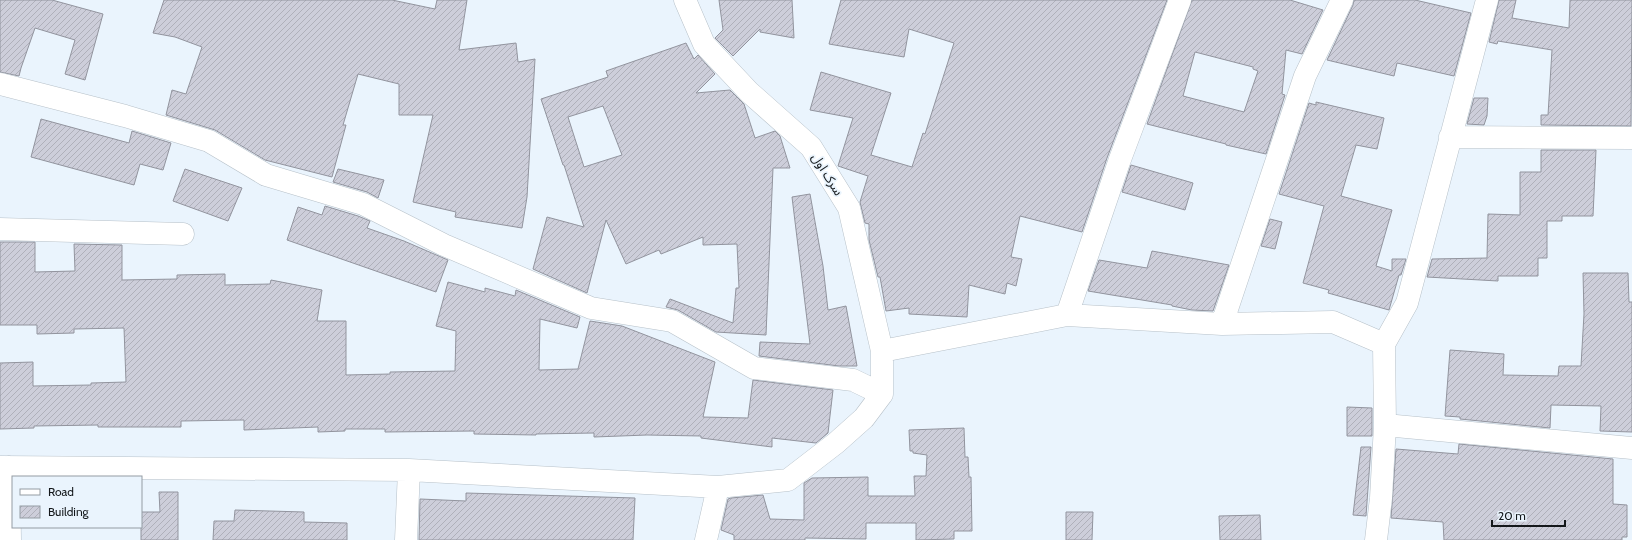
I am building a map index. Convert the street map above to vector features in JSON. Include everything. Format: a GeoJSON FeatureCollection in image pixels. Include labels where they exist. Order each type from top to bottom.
{"type":"FeatureCollection","features":[{"type":"Feature","properties":{"kind":"street","name":"سرک اول"},"geometry":{"type":"LineString","coordinates":[[685,0],[704,44],[749,92],[811,147],[849,208],[882,351],[882,394]]}},
{"type":"Feature","properties":{"kind":"street"},"geometry":{"type":"LineString","coordinates":[[1067,315],[1119,162],[1180,0]]}},
{"type":"Feature","properties":{"kind":"street"},"geometry":{"type":"LineString","coordinates":[[1222,324],[1305,76],[1342,0]]}},
{"type":"Feature","properties":{"kind":"street"},"geometry":{"type":"LineString","coordinates":[[1376,540],[1381,498],[1385,425],[1384,344],[1407,303],[1487,0]]}},
{"type":"Feature","properties":{"kind":"street"},"geometry":{"type":"LineString","coordinates":[[0,84],[125,116],[209,141],[266,176],[363,204],[444,244],[592,308],[672,321],[754,368],[853,380],[882,394],[864,418],[836,443],[788,480],[718,487],[409,470],[4,467],[10,540]]}},
{"type":"Feature","properties":{"kind":"street"},"geometry":{"type":"LineString","coordinates":[[1450,137],[1632,138]]}},
{"type":"Feature","properties":{"kind":"street"},"geometry":{"type":"LineString","coordinates":[[0,229],[183,234]]}},
{"type":"Feature","properties":{"kind":"street"},"geometry":{"type":"LineString","coordinates":[[882,351],[1067,315],[1222,324],[1333,322],[1384,344]]}},
{"type":"Feature","properties":{"kind":"street"},"geometry":{"type":"LineString","coordinates":[[1385,425],[1632,448]]}},
{"type":"Feature","properties":{"kind":"street"},"geometry":{"type":"LineString","coordinates":[[406,540],[409,470]]}},
{"type":"Feature","properties":{"kind":"street"},"geometry":{"type":"LineString","coordinates":[[706,540],[718,487]]}},
{"type":"Feature","properties":{"kind":"building"},"geometry":{"type":"Polygon","coordinates":[[[0,0],[52,0],[103,14],[85,80],[65,74],[75,40],[35,28],[19,76],[0,72],[0,0]]]}},
{"type":"Feature","properties":{"kind":"building"},"geometry":{"type":"Polygon","coordinates":[[[164,0],[392,0],[435,9],[437,0],[467,0],[459,50],[516,43],[518,62],[535,59],[527,197],[522,228],[455,217],[456,212],[413,202],[433,115],[399,115],[399,84],[358,74],[343,125],[346,125],[332,177],[265,160],[215,130],[166,115],[172,90],[186,94],[202,47],[175,37],[153,33],[164,0]]]}},
{"type":"Feature","properties":{"kind":"building"},"geometry":{"type":"Polygon","coordinates":[[[719,0],[792,0],[794,38],[760,32],[760,29],[733,56],[715,38],[723,30],[719,0]]]}},
{"type":"Feature","properties":{"kind":"building"},"geometry":{"type":"Polygon","coordinates":[[[841,0],[1167,0],[1107,158],[1082,232],[1020,216],[1011,257],[1022,259],[1016,286],[1007,283],[1005,294],[969,285],[967,317],[909,314],[909,308],[886,311],[880,277],[878,277],[869,240],[869,224],[865,223],[860,202],[868,176],[838,166],[853,118],[810,110],[821,72],[891,93],[871,155],[912,167],[923,133],[925,134],[954,43],[909,29],[904,57],[829,44],[841,0]]]}},
{"type":"Feature","properties":{"kind":"building"},"geometry":{"type":"Polygon","coordinates":[[[1192,0],[1290,0],[1323,10],[1302,54],[1286,50],[1282,94],[1285,95],[1266,154],[1147,124],[1192,0]],[[1195,52],[1183,96],[1244,112],[1258,71],[1253,69],[1253,67],[1195,52]]]}},
{"type":"Feature","properties":{"kind":"building"},"geometry":{"type":"Polygon","coordinates":[[[1354,0],[1415,0],[1471,13],[1454,76],[1397,63],[1394,76],[1327,60],[1354,0]]]}},
{"type":"Feature","properties":{"kind":"building"},"geometry":{"type":"Polygon","coordinates":[[[1499,0],[1516,0],[1512,18],[1569,28],[1570,0],[1632,0],[1631,126],[1541,125],[1541,115],[1548,115],[1552,50],[1498,41],[1497,44],[1489,42],[1499,0]]]}},
{"type":"Feature","properties":{"kind":"building"},"geometry":{"type":"Polygon","coordinates":[[[686,43],[694,59],[698,55],[715,74],[696,93],[730,90],[744,104],[755,138],[775,131],[780,136],[790,168],[773,168],[766,335],[716,332],[678,310],[666,307],[670,299],[733,323],[736,288],[739,288],[737,244],[703,245],[703,237],[661,254],[659,250],[626,264],[606,220],[587,293],[533,269],[547,217],[584,227],[541,99],[608,77],[606,71],[686,43]],[[603,106],[568,117],[584,167],[622,155],[603,106]]]}},
{"type":"Feature","properties":{"kind":"building"},"geometry":{"type":"Polygon","coordinates":[[[1474,98],[1488,98],[1487,116],[1484,125],[1467,124],[1474,98]]]}},
{"type":"Feature","properties":{"kind":"building"},"geometry":{"type":"Polygon","coordinates":[[[1316,102],[1384,118],[1377,149],[1356,145],[1341,196],[1392,210],[1376,266],[1392,271],[1392,259],[1406,259],[1401,275],[1399,275],[1389,310],[1328,293],[1329,290],[1303,283],[1324,206],[1279,194],[1309,103],[1316,105],[1316,102]]]}},
{"type":"Feature","properties":{"kind":"building"},"geometry":{"type":"Polygon","coordinates":[[[41,119],[129,143],[132,131],[171,143],[163,170],[140,164],[134,185],[31,157],[41,119]]]}},
{"type":"Feature","properties":{"kind":"building"},"geometry":{"type":"Polygon","coordinates":[[[1541,150],[1596,150],[1593,216],[1562,216],[1562,221],[1547,221],[1547,258],[1538,258],[1538,276],[1498,276],[1498,281],[1427,277],[1432,259],[1487,258],[1488,214],[1520,215],[1520,172],[1541,172],[1541,150]]]}},
{"type":"Feature","properties":{"kind":"building"},"geometry":{"type":"Polygon","coordinates":[[[1131,165],[1193,183],[1185,210],[1122,192],[1131,165]]]}},
{"type":"Feature","properties":{"kind":"building"},"geometry":{"type":"Polygon","coordinates":[[[185,169],[242,188],[228,221],[173,201],[185,169]]]}},
{"type":"Feature","properties":{"kind":"building"},"geometry":{"type":"Polygon","coordinates":[[[338,169],[384,180],[378,198],[367,192],[333,182],[338,169]]]}},
{"type":"Feature","properties":{"kind":"building"},"geometry":{"type":"Polygon","coordinates":[[[810,194],[823,266],[828,310],[846,306],[857,366],[839,366],[759,356],[760,342],[810,344],[792,197],[810,194]]]}},
{"type":"Feature","properties":{"kind":"building"},"geometry":{"type":"Polygon","coordinates":[[[325,206],[370,221],[367,228],[404,241],[448,260],[436,292],[287,240],[298,207],[322,215],[325,206]]]}},
{"type":"Feature","properties":{"kind":"building"},"geometry":{"type":"Polygon","coordinates":[[[1270,219],[1282,222],[1275,249],[1261,246],[1270,219]]]}},
{"type":"Feature","properties":{"kind":"building"},"geometry":{"type":"Polygon","coordinates":[[[0,242],[35,242],[35,272],[75,271],[74,244],[122,245],[122,280],[177,279],[177,275],[225,274],[225,285],[270,284],[271,280],[322,290],[317,321],[346,321],[346,375],[390,374],[390,372],[455,371],[456,331],[436,326],[448,282],[485,292],[485,288],[515,296],[516,290],[580,317],[577,328],[540,319],[539,370],[578,369],[590,321],[622,326],[715,362],[703,417],[748,418],[753,380],[833,390],[828,433],[816,443],[772,438],[772,447],[701,438],[701,436],[647,435],[594,437],[594,433],[536,435],[474,434],[474,431],[385,432],[385,429],[345,429],[345,431],[318,432],[318,427],[244,430],[244,420],[181,421],[181,427],[98,427],[98,425],[34,426],[34,428],[0,429],[0,363],[33,362],[33,386],[91,385],[91,383],[126,382],[124,328],[74,329],[74,333],[37,334],[37,325],[0,325],[0,242]]]}},
{"type":"Feature","properties":{"kind":"building"},"geometry":{"type":"Polygon","coordinates":[[[1152,251],[1229,265],[1213,311],[1192,310],[1172,305],[1088,291],[1099,260],[1147,268],[1152,251]]]}},
{"type":"Feature","properties":{"kind":"building"},"geometry":{"type":"Polygon","coordinates":[[[1583,273],[1628,273],[1629,302],[1632,302],[1632,432],[1600,431],[1601,406],[1551,405],[1550,428],[1460,419],[1460,417],[1445,416],[1450,350],[1504,354],[1503,375],[1558,376],[1559,366],[1581,366],[1584,314],[1583,273]]]}},
{"type":"Feature","properties":{"kind":"building"},"geometry":{"type":"Polygon","coordinates":[[[1347,407],[1372,408],[1372,436],[1347,436],[1347,407]]]}},
{"type":"Feature","properties":{"kind":"building"},"geometry":{"type":"Polygon","coordinates":[[[964,428],[965,457],[968,457],[969,477],[971,477],[972,531],[954,531],[954,539],[916,540],[916,523],[866,523],[866,539],[805,538],[805,540],[734,540],[734,535],[721,530],[728,499],[731,498],[763,495],[770,519],[804,520],[804,483],[812,478],[868,477],[868,496],[915,496],[914,476],[926,476],[927,455],[913,453],[913,451],[910,451],[909,430],[964,428]]]}},
{"type":"Feature","properties":{"kind":"building"},"geometry":{"type":"Polygon","coordinates":[[[1459,444],[1613,459],[1613,504],[1627,505],[1627,537],[1622,537],[1622,540],[1444,540],[1443,522],[1391,518],[1396,449],[1458,454],[1459,444]]]}},
{"type":"Feature","properties":{"kind":"building"},"geometry":{"type":"Polygon","coordinates":[[[1361,447],[1371,447],[1366,516],[1353,515],[1361,447]]]}},
{"type":"Feature","properties":{"kind":"building"},"geometry":{"type":"Polygon","coordinates":[[[159,492],[178,492],[178,540],[141,540],[142,512],[160,512],[159,492]]]}},
{"type":"Feature","properties":{"kind":"building"},"geometry":{"type":"Polygon","coordinates":[[[466,493],[635,498],[633,540],[419,540],[420,499],[466,501],[466,493]]]}},
{"type":"Feature","properties":{"kind":"building"},"geometry":{"type":"Polygon","coordinates":[[[235,510],[304,512],[304,522],[347,523],[347,540],[213,540],[214,521],[234,521],[235,510]]]}},
{"type":"Feature","properties":{"kind":"building"},"geometry":{"type":"Polygon","coordinates":[[[1066,512],[1093,512],[1092,540],[1066,540],[1066,512]]]}},
{"type":"Feature","properties":{"kind":"building"},"geometry":{"type":"Polygon","coordinates":[[[1260,515],[1261,540],[1220,540],[1219,516],[1260,515]]]}}]}
